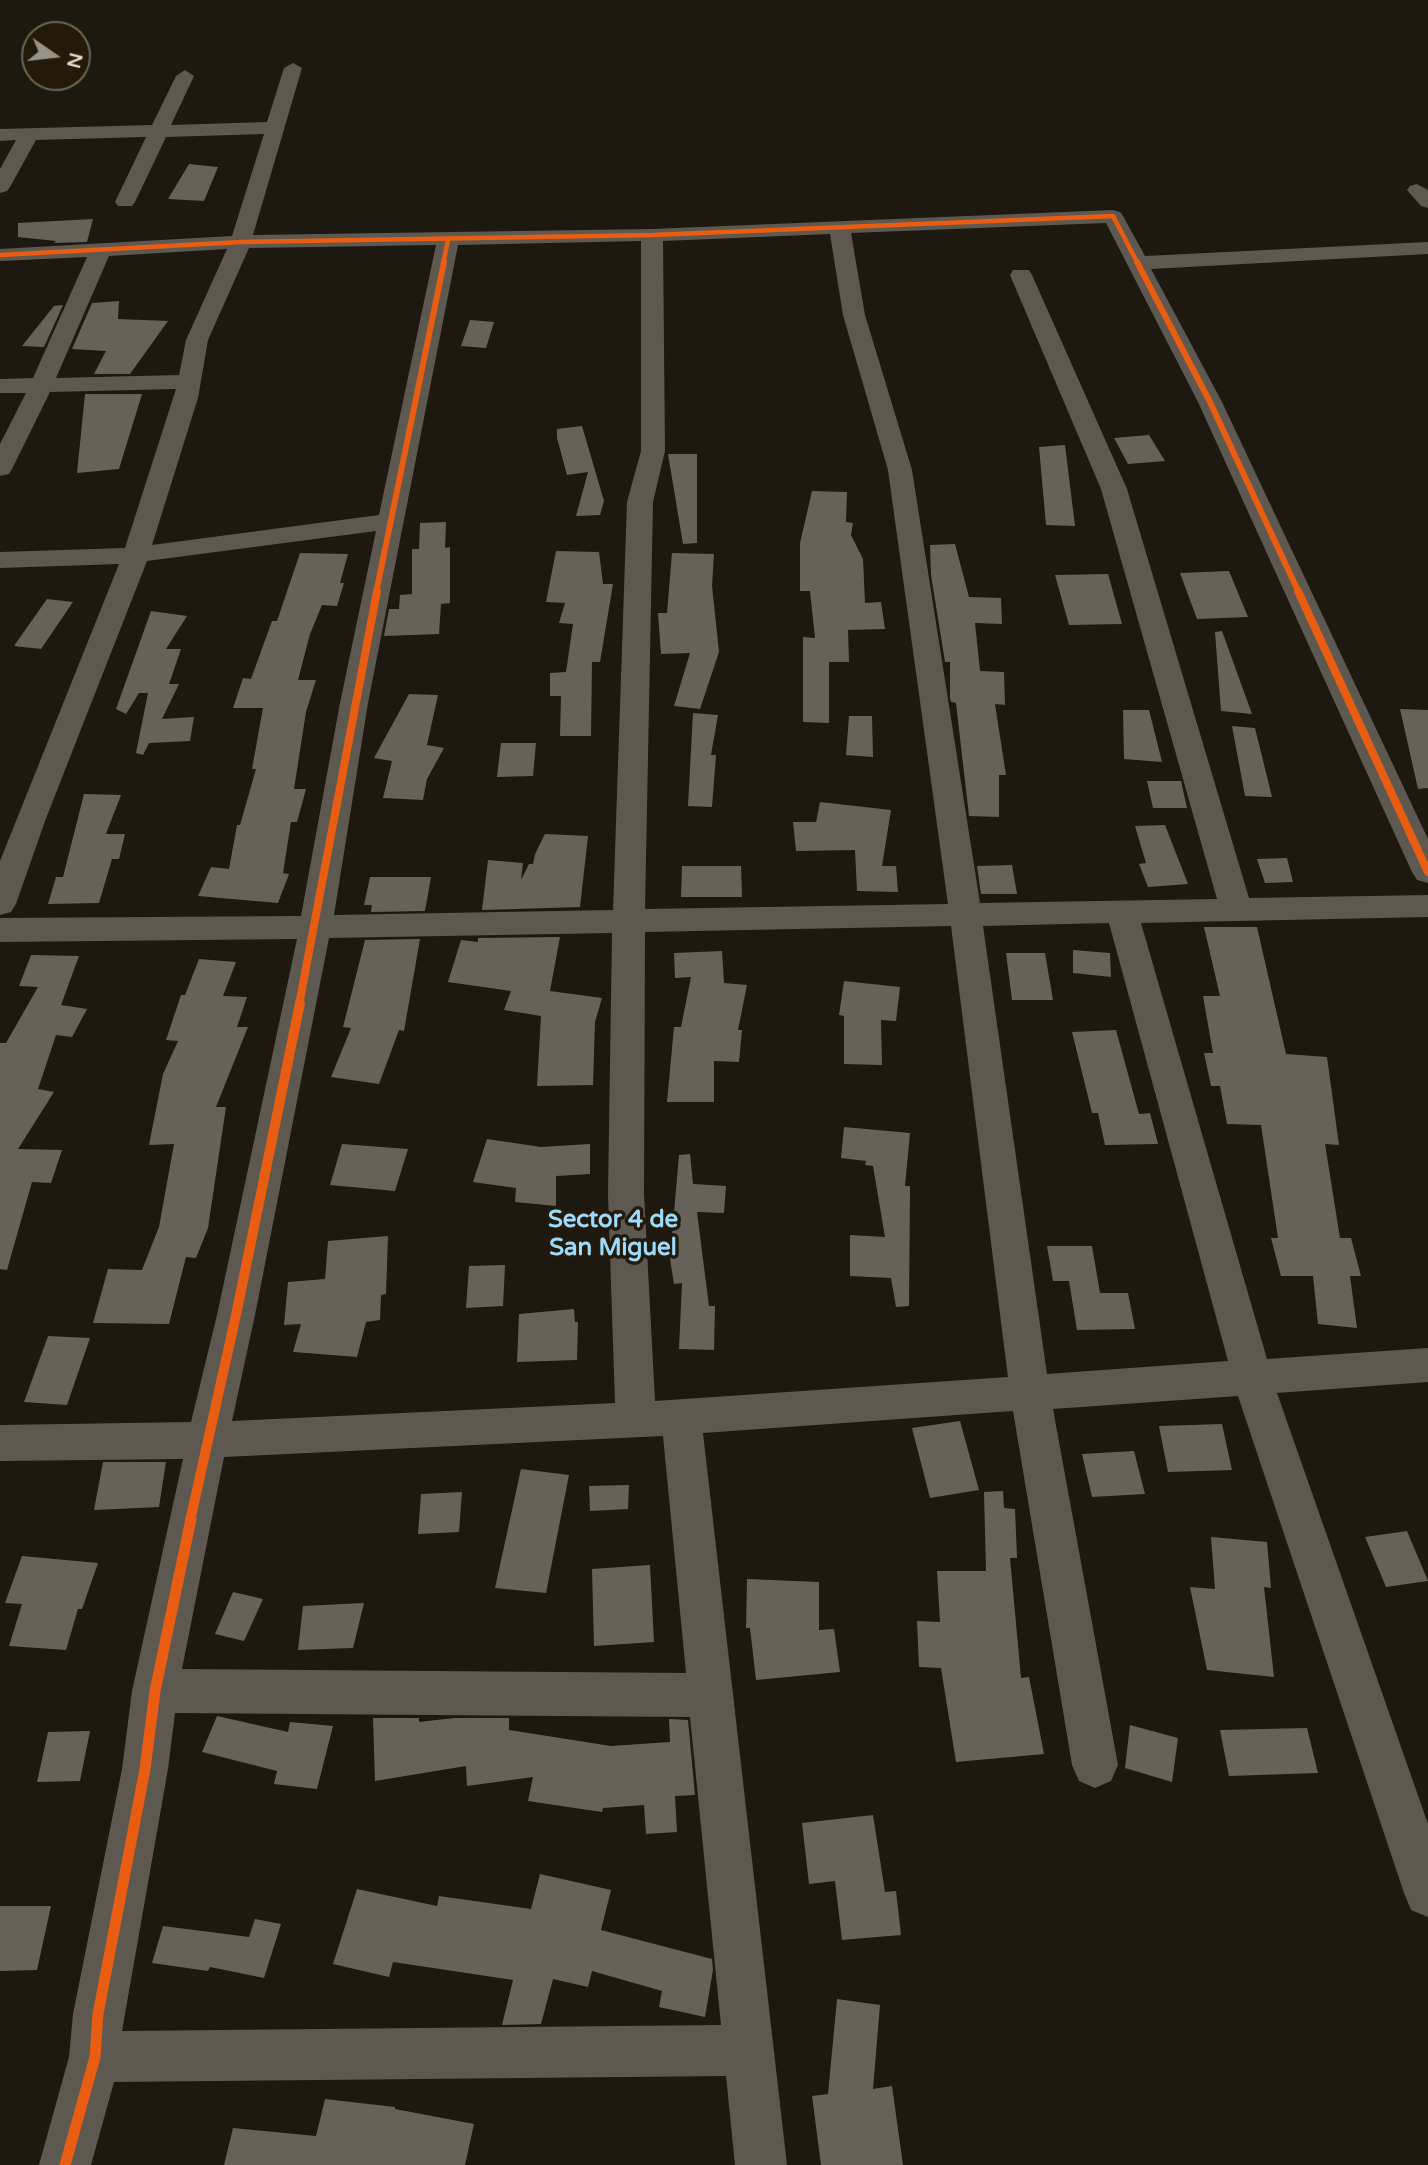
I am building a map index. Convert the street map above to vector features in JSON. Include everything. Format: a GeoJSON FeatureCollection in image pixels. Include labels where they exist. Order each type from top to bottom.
{"type":"FeatureCollection","features":[{"type":"Feature","properties":{"kind":"street"},"geometry":{"type":"LineString","coordinates":[[0,904],[15,821],[136,555],[164,460],[186,398],[197,340],[212,302],[229,274],[241,242],[293,68]]}},
{"type":"Feature","properties":{"kind":"street"},"geometry":{"type":"LineString","coordinates":[[125,202],[185,76]]}},
{"type":"Feature","properties":{"kind":"street"},"geometry":{"type":"LineString","coordinates":[[0,135],[275,128]]}},
{"type":"Feature","properties":{"kind":"street"},"geometry":{"type":"LineString","coordinates":[[0,187],[29,135]]}},
{"type":"Feature","properties":{"kind":"street"},"geometry":{"type":"LineString","coordinates":[[0,255],[241,242],[652,235],[1113,216],[1210,402],[1428,872]]}},
{"type":"Feature","properties":{"kind":"street"},"geometry":{"type":"LineString","coordinates":[[839,227],[854,315],[900,470],[966,915],[1030,1392],[1095,1765]]}},
{"type":"Feature","properties":{"kind":"street"},"geometry":{"type":"LineString","coordinates":[[636,1420],[626,1194],[629,921],[640,502],[653,451],[652,235]]}},
{"type":"Feature","properties":{"kind":"street"},"geometry":{"type":"LineString","coordinates":[[65,2165],[95,2057],[98,2014],[145,1769],[155,1691],[316,927],[354,703],[393,522],[448,240]]}},
{"type":"Feature","properties":{"kind":"street"},"geometry":{"type":"LineString","coordinates":[[1140,264],[1428,248]]}},
{"type":"Feature","properties":{"kind":"street"},"geometry":{"type":"LineString","coordinates":[[0,469],[42,384],[100,251]]}},
{"type":"Feature","properties":{"kind":"street"},"geometry":{"type":"LineString","coordinates":[[1021,275],[1114,489],[1236,910]]}},
{"type":"Feature","properties":{"kind":"street"},"geometry":{"type":"LineString","coordinates":[[0,386],[188,382]]}},
{"type":"Feature","properties":{"kind":"street"},"geometry":{"type":"LineString","coordinates":[[0,560],[136,555],[393,522]]}},
{"type":"Feature","properties":{"kind":"street"},"geometry":{"type":"LineString","coordinates":[[0,930],[316,927],[1428,906]]}},
{"type":"Feature","properties":{"kind":"street"},"geometry":{"type":"LineString","coordinates":[[1122,912],[1252,1377],[1428,1893]]}},
{"type":"Feature","properties":{"kind":"street"},"geometry":{"type":"LineString","coordinates":[[0,1443],[207,1440],[636,1420],[1428,1365]]}},
{"type":"Feature","properties":{"kind":"street"},"geometry":{"type":"LineString","coordinates":[[681,1416],[761,2165]]}},
{"type":"Feature","properties":{"kind":"street"},"geometry":{"type":"LineString","coordinates":[[155,1691],[709,1695]]}},
{"type":"Feature","properties":{"kind":"street"},"geometry":{"type":"LineString","coordinates":[[95,2057],[749,2050]]}},
{"type":"Feature","properties":{"kind":"building"},"geometry":{"type":"Polygon","coordinates":[[[189,164],[218,167],[204,201],[168,199],[189,164]]]}},
{"type":"Feature","properties":{"kind":"building"},"geometry":{"type":"Polygon","coordinates":[[[93,219],[87,242],[54,243],[56,241],[18,237],[18,223],[93,219]]]}},
{"type":"Feature","properties":{"kind":"building"},"geometry":{"type":"Polygon","coordinates":[[[119,301],[118,319],[168,321],[130,374],[94,374],[106,351],[72,349],[92,303],[119,301]]]}},
{"type":"Feature","properties":{"kind":"building"},"geometry":{"type":"Polygon","coordinates":[[[63,305],[44,347],[22,346],[54,306],[63,305]]]}},
{"type":"Feature","properties":{"kind":"building"},"geometry":{"type":"Polygon","coordinates":[[[470,320],[494,322],[486,348],[461,346],[470,320]]]}},
{"type":"Feature","properties":{"kind":"building"},"geometry":{"type":"Polygon","coordinates":[[[85,394],[142,394],[119,469],[77,473],[85,394]]]}},
{"type":"Feature","properties":{"kind":"building"},"geometry":{"type":"Polygon","coordinates":[[[582,426],[604,501],[600,515],[576,516],[588,472],[567,475],[557,438],[557,429],[582,426]]]}},
{"type":"Feature","properties":{"kind":"building"},"geometry":{"type":"Polygon","coordinates":[[[1149,435],[1165,461],[1128,464],[1114,438],[1149,435]]]}},
{"type":"Feature","properties":{"kind":"building"},"geometry":{"type":"Polygon","coordinates":[[[1065,445],[1075,526],[1046,525],[1039,447],[1065,445]]]}},
{"type":"Feature","properties":{"kind":"building"},"geometry":{"type":"Polygon","coordinates":[[[668,454],[697,454],[697,543],[683,544],[668,454]]]}},
{"type":"Feature","properties":{"kind":"building"},"geometry":{"type":"Polygon","coordinates":[[[812,491],[847,492],[846,522],[853,523],[851,535],[863,559],[865,603],[881,602],[885,629],[848,630],[849,662],[829,662],[829,723],[803,722],[803,637],[815,638],[810,591],[800,591],[800,543],[812,491]]]}},
{"type":"Feature","properties":{"kind":"building"},"geometry":{"type":"Polygon","coordinates":[[[446,522],[445,548],[450,547],[450,603],[441,604],[439,634],[384,636],[389,609],[399,609],[400,595],[412,594],[412,549],[419,549],[420,523],[446,522]]]}},
{"type":"Feature","properties":{"kind":"building"},"geometry":{"type":"Polygon","coordinates":[[[955,544],[969,597],[1001,598],[1002,624],[975,623],[980,671],[1004,672],[1005,705],[995,704],[1006,775],[999,775],[999,817],[969,816],[956,703],[951,702],[950,698],[950,662],[945,662],[931,575],[930,545],[955,544]]]}},
{"type":"Feature","properties":{"kind":"building"},"geometry":{"type":"Polygon","coordinates":[[[556,551],[599,552],[603,584],[613,584],[600,662],[592,662],[591,736],[560,736],[561,696],[550,696],[550,673],[566,672],[573,624],[559,623],[565,603],[546,602],[556,551]]]}},
{"type":"Feature","properties":{"kind":"building"},"geometry":{"type":"Polygon","coordinates":[[[300,553],[348,554],[337,606],[322,605],[310,634],[298,680],[316,680],[306,712],[294,789],[306,789],[297,822],[291,822],[283,873],[289,874],[278,903],[198,896],[211,867],[229,869],[237,825],[240,825],[256,769],[252,769],[263,708],[233,708],[243,678],[251,679],[272,621],[277,621],[300,553]]]}},
{"type":"Feature","properties":{"kind":"building"},"geometry":{"type":"Polygon","coordinates":[[[672,553],[714,554],[712,586],[719,652],[700,709],[674,706],[690,653],[661,654],[658,613],[667,613],[672,553]]]}},
{"type":"Feature","properties":{"kind":"building"},"geometry":{"type":"Polygon","coordinates":[[[1229,571],[1248,617],[1197,619],[1180,573],[1229,571]]]}},
{"type":"Feature","properties":{"kind":"building"},"geometry":{"type":"Polygon","coordinates":[[[1108,574],[1122,624],[1069,625],[1055,575],[1108,574]]]}},
{"type":"Feature","properties":{"kind":"building"},"geometry":{"type":"Polygon","coordinates":[[[47,599],[73,602],[41,649],[14,646],[47,599]]]}},
{"type":"Feature","properties":{"kind":"building"},"geometry":{"type":"Polygon","coordinates":[[[151,611],[187,616],[166,649],[181,649],[169,684],[179,684],[162,719],[194,717],[190,741],[149,743],[143,755],[136,753],[148,693],[139,693],[126,714],[116,709],[151,611]]]}},
{"type":"Feature","properties":{"kind":"building"},"geometry":{"type":"Polygon","coordinates":[[[1222,631],[1252,714],[1221,711],[1215,632],[1222,631]]]}},
{"type":"Feature","properties":{"kind":"building"},"geometry":{"type":"Polygon","coordinates":[[[409,694],[438,695],[427,745],[444,748],[427,779],[423,800],[383,798],[392,761],[374,758],[409,694]]]}},
{"type":"Feature","properties":{"kind":"building"},"geometry":{"type":"Polygon","coordinates":[[[1400,709],[1428,710],[1428,788],[1418,789],[1400,709]]]}},
{"type":"Feature","properties":{"kind":"building"},"geometry":{"type":"Polygon","coordinates":[[[1123,710],[1149,710],[1162,762],[1124,759],[1123,710]]]}},
{"type":"Feature","properties":{"kind":"building"},"geometry":{"type":"Polygon","coordinates":[[[693,713],[718,715],[711,755],[716,755],[712,807],[688,806],[693,713]]]}},
{"type":"Feature","properties":{"kind":"building"},"geometry":{"type":"Polygon","coordinates":[[[849,716],[872,716],[873,757],[846,755],[849,716]]]}},
{"type":"Feature","properties":{"kind":"building"},"geometry":{"type":"Polygon","coordinates":[[[1232,726],[1255,728],[1272,797],[1245,796],[1232,726]]]}},
{"type":"Feature","properties":{"kind":"building"},"geometry":{"type":"Polygon","coordinates":[[[501,743],[536,743],[533,776],[497,777],[501,743]]]}},
{"type":"Feature","properties":{"kind":"building"},"geometry":{"type":"Polygon","coordinates":[[[1147,781],[1181,781],[1187,808],[1153,808],[1147,781]]]}},
{"type":"Feature","properties":{"kind":"building"},"geometry":{"type":"Polygon","coordinates":[[[84,794],[121,795],[106,834],[125,834],[119,859],[112,859],[99,903],[48,904],[56,877],[63,877],[84,794]]]}},
{"type":"Feature","properties":{"kind":"building"},"geometry":{"type":"Polygon","coordinates":[[[820,802],[891,810],[882,866],[896,866],[898,892],[857,891],[855,850],[796,851],[793,822],[816,822],[820,802]]]}},
{"type":"Feature","properties":{"kind":"building"},"geometry":{"type":"Polygon","coordinates":[[[1165,825],[1188,884],[1148,887],[1139,864],[1146,863],[1135,826],[1165,825]]]}},
{"type":"Feature","properties":{"kind":"building"},"geometry":{"type":"Polygon","coordinates":[[[545,834],[588,836],[580,907],[482,910],[488,860],[523,863],[521,880],[529,864],[533,864],[545,834]]]}},
{"type":"Feature","properties":{"kind":"building"},"geometry":{"type":"Polygon","coordinates":[[[1287,858],[1293,882],[1265,883],[1257,859],[1287,858]]]}},
{"type":"Feature","properties":{"kind":"building"},"geometry":{"type":"Polygon","coordinates":[[[1012,865],[1017,894],[981,894],[977,866],[1012,865]]]}},
{"type":"Feature","properties":{"kind":"building"},"geometry":{"type":"Polygon","coordinates":[[[682,866],[741,866],[742,897],[681,897],[682,866]]]}},
{"type":"Feature","properties":{"kind":"building"},"geometry":{"type":"Polygon","coordinates":[[[370,877],[431,877],[425,911],[371,912],[372,905],[364,905],[370,877]]]}},
{"type":"Feature","properties":{"kind":"building"},"geometry":{"type":"Polygon","coordinates":[[[1204,927],[1257,927],[1286,1054],[1327,1057],[1339,1145],[1325,1144],[1340,1238],[1351,1238],[1361,1276],[1350,1276],[1357,1328],[1318,1324],[1313,1276],[1281,1276],[1271,1238],[1278,1238],[1261,1125],[1227,1124],[1220,1086],[1211,1086],[1204,1053],[1213,1053],[1203,996],[1220,996],[1204,927]]]}},
{"type":"Feature","properties":{"kind":"building"},"geometry":{"type":"Polygon","coordinates":[[[560,937],[550,991],[602,998],[595,1022],[593,1085],[537,1086],[541,1016],[504,1010],[511,991],[448,982],[461,940],[478,942],[478,938],[560,937]]]}},
{"type":"Feature","properties":{"kind":"building"},"geometry":{"type":"Polygon","coordinates":[[[420,939],[404,1031],[399,1030],[379,1084],[331,1077],[351,1028],[343,1027],[365,940],[420,939]]]}},
{"type":"Feature","properties":{"kind":"building"},"geometry":{"type":"Polygon","coordinates":[[[1073,950],[1110,953],[1111,977],[1073,973],[1073,950]]]}},
{"type":"Feature","properties":{"kind":"building"},"geometry":{"type":"Polygon","coordinates":[[[722,951],[724,983],[747,985],[738,1030],[742,1030],[739,1062],[714,1061],[714,1102],[667,1102],[674,1027],[681,1027],[691,977],[675,978],[674,953],[722,951]]]}},
{"type":"Feature","properties":{"kind":"building"},"geometry":{"type":"Polygon","coordinates":[[[1006,953],[1045,953],[1053,1000],[1012,1000],[1006,953]]]}},
{"type":"Feature","properties":{"kind":"building"},"geometry":{"type":"Polygon","coordinates":[[[31,955],[79,956],[61,1005],[87,1009],[72,1037],[56,1035],[38,1089],[54,1092],[18,1149],[62,1150],[51,1183],[32,1182],[7,1270],[0,1269],[0,1043],[6,1043],[38,987],[19,986],[31,955]]]}},
{"type":"Feature","properties":{"kind":"building"},"geometry":{"type":"Polygon","coordinates":[[[199,959],[236,962],[223,996],[247,997],[237,1027],[248,1027],[216,1107],[226,1107],[208,1228],[196,1258],[186,1257],[169,1324],[93,1323],[108,1269],[142,1270],[159,1227],[174,1144],[149,1145],[163,1074],[178,1041],[166,1040],[181,995],[185,995],[199,959]]]}},
{"type":"Feature","properties":{"kind":"building"},"geometry":{"type":"Polygon","coordinates":[[[844,981],[900,987],[896,1021],[881,1020],[882,1065],[844,1064],[844,1016],[839,1015],[844,981]]]}},
{"type":"Feature","properties":{"kind":"building"},"geometry":{"type":"Polygon","coordinates":[[[1116,1030],[1139,1114],[1150,1113],[1158,1144],[1105,1145],[1098,1113],[1092,1113],[1072,1032],[1116,1030]]]}},
{"type":"Feature","properties":{"kind":"building"},"geometry":{"type":"Polygon","coordinates":[[[844,1127],[910,1133],[905,1186],[910,1186],[909,1306],[896,1307],[891,1278],[850,1276],[850,1235],[885,1237],[873,1166],[865,1165],[866,1161],[841,1158],[844,1127]]]}},
{"type":"Feature","properties":{"kind":"building"},"geometry":{"type":"Polygon","coordinates":[[[487,1139],[541,1147],[590,1144],[590,1174],[556,1176],[556,1206],[515,1202],[516,1188],[473,1182],[487,1139]]]}},
{"type":"Feature","properties":{"kind":"building"},"geometry":{"type":"Polygon","coordinates":[[[342,1144],[408,1149],[395,1191],[330,1185],[342,1144]]]}},
{"type":"Feature","properties":{"kind":"building"},"geometry":{"type":"Polygon","coordinates":[[[690,1154],[693,1184],[726,1186],[724,1213],[697,1212],[709,1306],[715,1306],[714,1350],[679,1349],[682,1283],[674,1284],[670,1259],[679,1155],[690,1154]]]}},
{"type":"Feature","properties":{"kind":"building"},"geometry":{"type":"Polygon","coordinates":[[[388,1236],[386,1294],[381,1295],[380,1320],[366,1322],[357,1357],[293,1352],[301,1324],[284,1325],[288,1282],[325,1279],[328,1241],[388,1236]]]}},
{"type":"Feature","properties":{"kind":"building"},"geometry":{"type":"Polygon","coordinates":[[[1047,1246],[1092,1246],[1100,1293],[1128,1293],[1135,1329],[1077,1330],[1069,1281],[1053,1281],[1047,1246]]]}},
{"type":"Feature","properties":{"kind":"building"},"geometry":{"type":"Polygon","coordinates":[[[505,1265],[503,1306],[466,1308],[469,1266],[505,1265]]]}},
{"type":"Feature","properties":{"kind":"building"},"geometry":{"type":"Polygon","coordinates":[[[574,1309],[575,1322],[578,1322],[577,1360],[517,1362],[519,1314],[574,1309]]]}},
{"type":"Feature","properties":{"kind":"building"},"geometry":{"type":"Polygon","coordinates":[[[48,1336],[90,1338],[67,1405],[24,1402],[48,1336]]]}},
{"type":"Feature","properties":{"kind":"building"},"geometry":{"type":"Polygon","coordinates":[[[960,1421],[979,1490],[930,1498],[912,1428],[960,1421]]]}},
{"type":"Feature","properties":{"kind":"building"},"geometry":{"type":"Polygon","coordinates":[[[1222,1424],[1232,1470],[1168,1472],[1159,1426],[1222,1424]]]}},
{"type":"Feature","properties":{"kind":"building"},"geometry":{"type":"Polygon","coordinates":[[[1134,1451],[1145,1494],[1092,1497],[1082,1454],[1134,1451]]]}},
{"type":"Feature","properties":{"kind":"building"},"geometry":{"type":"Polygon","coordinates":[[[103,1462],[166,1462],[159,1507],[94,1510],[103,1462]]]}},
{"type":"Feature","properties":{"kind":"building"},"geometry":{"type":"Polygon","coordinates":[[[521,1469],[569,1475],[546,1593],[495,1588],[521,1469]]]}},
{"type":"Feature","properties":{"kind":"building"},"geometry":{"type":"Polygon","coordinates":[[[629,1485],[628,1509],[590,1511],[589,1486],[629,1485]]]}},
{"type":"Feature","properties":{"kind":"building"},"geometry":{"type":"Polygon","coordinates":[[[1003,1491],[1004,1508],[1015,1509],[1017,1558],[1010,1558],[1021,1678],[1029,1677],[1044,1754],[956,1762],[941,1668],[919,1667],[917,1621],[940,1622],[937,1571],[986,1571],[984,1492],[1003,1491]]]}},
{"type":"Feature","properties":{"kind":"building"},"geometry":{"type":"Polygon","coordinates":[[[462,1492],[459,1532],[418,1534],[421,1494],[462,1492]]]}},
{"type":"Feature","properties":{"kind":"building"},"geometry":{"type":"Polygon","coordinates":[[[1407,1531],[1428,1581],[1386,1587],[1365,1537],[1407,1531]]]}},
{"type":"Feature","properties":{"kind":"building"},"geometry":{"type":"Polygon","coordinates":[[[1211,1537],[1267,1542],[1271,1588],[1264,1587],[1274,1677],[1207,1670],[1190,1587],[1215,1589],[1211,1537]]]}},
{"type":"Feature","properties":{"kind":"building"},"geometry":{"type":"Polygon","coordinates":[[[22,1556],[98,1563],[82,1609],[78,1609],[66,1650],[9,1646],[22,1604],[5,1603],[22,1556]]]}},
{"type":"Feature","properties":{"kind":"building"},"geometry":{"type":"Polygon","coordinates":[[[650,1565],[654,1642],[594,1646],[592,1569],[650,1565]]]}},
{"type":"Feature","properties":{"kind":"building"},"geometry":{"type":"Polygon","coordinates":[[[747,1579],[819,1582],[819,1630],[834,1629],[840,1672],[756,1680],[750,1628],[746,1628],[747,1579]]]}},
{"type":"Feature","properties":{"kind":"building"},"geometry":{"type":"Polygon","coordinates":[[[233,1592],[263,1599],[244,1641],[215,1634],[233,1592]]]}},
{"type":"Feature","properties":{"kind":"building"},"geometry":{"type":"Polygon","coordinates":[[[364,1603],[353,1648],[298,1650],[303,1606],[364,1603]]]}},
{"type":"Feature","properties":{"kind":"building"},"geometry":{"type":"Polygon","coordinates":[[[217,1716],[288,1732],[290,1722],[333,1726],[317,1789],[274,1784],[277,1771],[202,1752],[217,1716]]]}},
{"type":"Feature","properties":{"kind":"building"},"geometry":{"type":"Polygon","coordinates":[[[373,1718],[419,1718],[419,1722],[454,1718],[509,1718],[509,1730],[611,1746],[670,1742],[669,1719],[688,1720],[695,1795],[675,1796],[677,1832],[646,1834],[644,1805],[603,1808],[602,1812],[528,1801],[533,1777],[467,1786],[466,1766],[375,1781],[373,1718]]]}},
{"type":"Feature","properties":{"kind":"building"},"geometry":{"type":"Polygon","coordinates":[[[1130,1725],[1178,1738],[1172,1782],[1125,1768],[1130,1725]]]}},
{"type":"Feature","properties":{"kind":"building"},"geometry":{"type":"Polygon","coordinates":[[[1307,1728],[1318,1773],[1229,1776],[1220,1730],[1307,1728]]]}},
{"type":"Feature","properties":{"kind":"building"},"geometry":{"type":"Polygon","coordinates":[[[90,1731],[80,1781],[37,1782],[48,1732],[90,1731]]]}},
{"type":"Feature","properties":{"kind":"building"},"geometry":{"type":"Polygon","coordinates":[[[873,1815],[885,1892],[896,1891],[901,1935],[842,1940],[835,1881],[809,1884],[802,1823],[873,1815]]]}},
{"type":"Feature","properties":{"kind":"building"},"geometry":{"type":"Polygon","coordinates":[[[540,1874],[611,1890],[601,1930],[712,1959],[713,1970],[705,2017],[659,2007],[662,1991],[592,1971],[588,1987],[553,1979],[541,2024],[502,2025],[513,1980],[393,1962],[389,1977],[333,1964],[357,1889],[437,1906],[439,1896],[531,1909],[540,1874]]]}},
{"type":"Feature","properties":{"kind":"building"},"geometry":{"type":"Polygon","coordinates":[[[0,1906],[51,1906],[37,1970],[0,1971],[0,1906]]]}},
{"type":"Feature","properties":{"kind":"building"},"geometry":{"type":"Polygon","coordinates":[[[255,1919],[281,1924],[264,1978],[210,1967],[208,1971],[152,1963],[163,1926],[249,1937],[255,1919]]]}},
{"type":"Feature","properties":{"kind":"building"},"geometry":{"type":"Polygon","coordinates":[[[837,1999],[880,2005],[873,2089],[892,2086],[903,2165],[821,2165],[812,2096],[828,2094],[837,1999]]]}},
{"type":"Feature","properties":{"kind":"building"},"geometry":{"type":"Polygon","coordinates":[[[325,2099],[395,2107],[474,2124],[465,2165],[224,2165],[233,2128],[316,2136],[325,2099]]]}},
{"type":"Feature","properties":{"kind":"cycle path"},"geometry":{"type":"LineString","coordinates":[[0,255],[241,242],[652,235],[1113,216],[1210,402],[1428,872]]}},
{"type":"Feature","properties":{"kind":"cycle path"},"geometry":{"type":"LineString","coordinates":[[65,2165],[95,2057],[98,2014],[145,1769],[155,1691],[236,1315],[322,894],[354,703],[448,240]]}},
{"type":"Feature","properties":{"kind":"district","name":"Sector 4 de San Miguel"},"geometry":{"type":"Point","coordinates":[613,1235]}}]}
